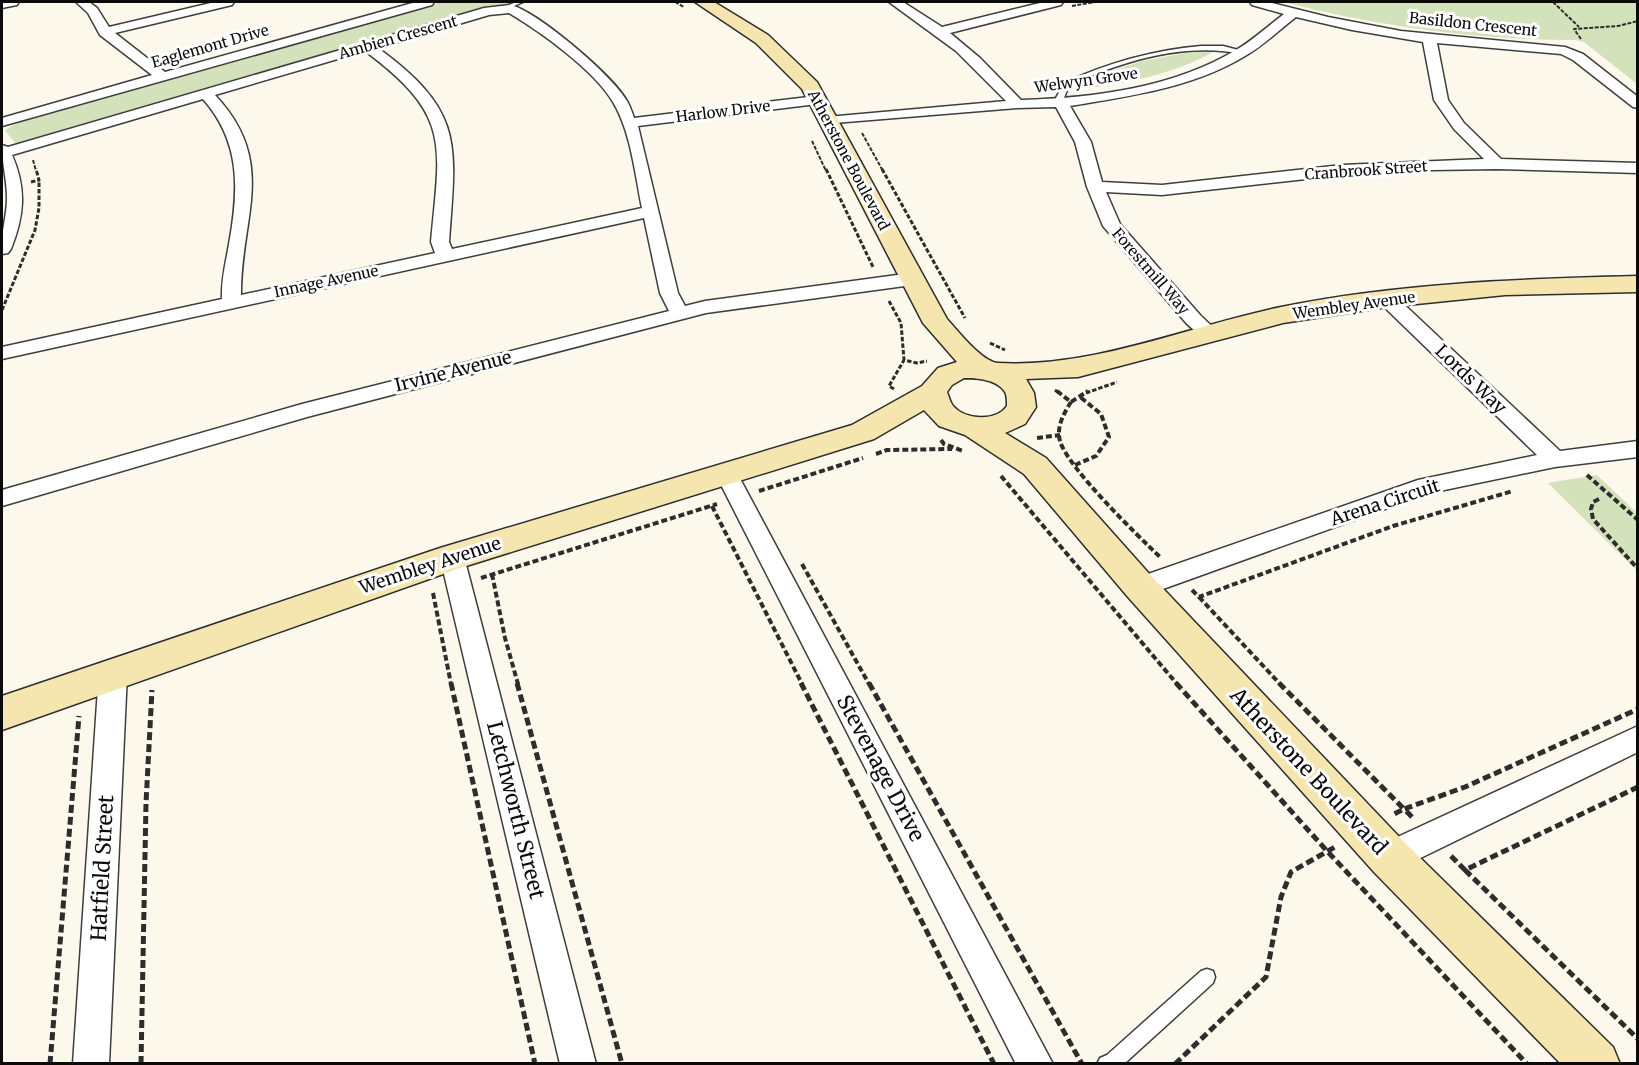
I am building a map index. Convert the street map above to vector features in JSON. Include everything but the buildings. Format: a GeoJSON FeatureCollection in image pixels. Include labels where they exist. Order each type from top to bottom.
{"type":"FeatureCollection","features":[{"type":"Feature","properties":{"kind":"street"},"geometry":{"type":"LineString","coordinates":[[2,4],[13,2]]}},
{"type":"Feature","properties":{"kind":"street"},"geometry":{"type":"LineString","coordinates":[[82,2],[93,11],[105,32],[162,76]]}},
{"type":"Feature","properties":{"kind":"street"},"geometry":{"type":"LineString","coordinates":[[105,32],[228,2]]}},
{"type":"Feature","properties":{"kind":"street","name":"Eaglemont Drive"},"geometry":{"type":"LineString","coordinates":[[2,122],[428,2]]}},
{"type":"Feature","properties":{"kind":"street","name":"Atherstone Boulevard"},"geometry":{"type":"LineString","coordinates":[[704,2],[762,39],[810,86],[936,323],[967,355],[990,371]]}},
{"type":"Feature","properties":{"kind":"street"},"geometry":{"type":"LineString","coordinates":[[895,2],[942,32],[976,59],[1017,104]]}},
{"type":"Feature","properties":{"kind":"street"},"geometry":{"type":"LineString","coordinates":[[942,32],[1057,2]]}},
{"type":"Feature","properties":{"kind":"street","name":"Basildon Crescent"},"geometry":{"type":"LineString","coordinates":[[1256,2],[1293,13],[1429,38],[1565,51],[1578,57],[1638,105]]}},
{"type":"Feature","properties":{"kind":"street"},"geometry":{"type":"LineString","coordinates":[[505,8],[517,11],[546,31],[595,71],[620,101],[630,123],[669,293],[680,314]]}},
{"type":"Feature","properties":{"kind":"street","name":"Ambien Crescent"},"geometry":{"type":"LineString","coordinates":[[2,152],[505,8]]}},
{"type":"Feature","properties":{"kind":"street","name":"Welwyn Grove"},"geometry":{"type":"LineString","coordinates":[[827,121],[1017,104],[1061,103],[1147,89],[1198,74],[1243,52],[1293,13]]}},
{"type":"Feature","properties":{"kind":"street"},"geometry":{"type":"LineString","coordinates":[[1429,38],[1441,100],[1459,126],[1497,164]]}},
{"type":"Feature","properties":{"kind":"street"},"geometry":{"type":"LineString","coordinates":[[367,46],[417,91],[440,124],[445,145],[440,242],[445,255]]}},
{"type":"Feature","properties":{"kind":"street"},"geometry":{"type":"LineString","coordinates":[[206,94],[216,102],[231,124],[244,164],[245,197],[230,287],[232,302]]}},
{"type":"Feature","properties":{"kind":"street","name":"Harlow Drive"},"geometry":{"type":"LineString","coordinates":[[630,123],[817,100]]}},
{"type":"Feature","properties":{"kind":"street","name":"Forestmill Way"},"geometry":{"type":"LineString","coordinates":[[1061,103],[1083,142],[1095,187],[1112,226],[1194,320],[1209,333]]}},
{"type":"Feature","properties":{"kind":"street"},"geometry":{"type":"LineString","coordinates":[[2,152],[12,172],[9,202],[16,210],[2,249]]}},
{"type":"Feature","properties":{"kind":"street","name":"Cranbrook Street"},"geometry":{"type":"LineString","coordinates":[[1095,187],[1162,190],[1342,170],[1497,164],[1638,168]]}},
{"type":"Feature","properties":{"kind":"street","name":"Innage Avenue"},"geometry":{"type":"LineString","coordinates":[[2,353],[651,211]]}},
{"type":"Feature","properties":{"kind":"street","name":"Irvine Avenue"},"geometry":{"type":"LineString","coordinates":[[2,498],[313,408],[680,314],[720,305],[912,279]]}},
{"type":"Feature","properties":{"kind":"street","name":"Wembley Avenue"},"geometry":{"type":"LineString","coordinates":[[1021,406],[1209,333],[1282,315],[1388,298],[1505,287],[1638,284]]}},
{"type":"Feature","properties":{"kind":"street","name":"Lords Way"},"geometry":{"type":"LineString","coordinates":[[1388,298],[1555,459]]}},
{"type":"Feature","properties":{"kind":"street","name":"Atherstone Boulevard"},"geometry":{"type":"LineString","coordinates":[[936,323],[937,385]]}},
{"type":"Feature","properties":{"kind":"street"},"geometry":{"type":"LineString","coordinates":[[959,370],[990,371],[1011,381],[1022,395],[1021,406],[1015,417],[997,426],[968,425],[943,414],[936,407],[937,385],[959,370]]}},
{"type":"Feature","properties":{"kind":"street","name":"Wembley Avenue"},"geometry":{"type":"LineString","coordinates":[[990,371],[1078,382]]}},
{"type":"Feature","properties":{"kind":"street","name":"Wembley Avenue"},"geometry":{"type":"LineString","coordinates":[[863,432],[937,385]]}},
{"type":"Feature","properties":{"kind":"street","name":"Atherstone Boulevard"},"geometry":{"type":"LineString","coordinates":[[1021,406],[1025,430],[1034,447],[1035,466]]}},
{"type":"Feature","properties":{"kind":"street","name":"Atherstone Boulevard"},"geometry":{"type":"LineString","coordinates":[[968,425],[1035,466],[1140,587],[1389,857],[1596,1064]]}},
{"type":"Feature","properties":{"kind":"street","name":"Wembley Avenue"},"geometry":{"type":"LineString","coordinates":[[2,713],[452,557],[863,432],[968,425]]}},
{"type":"Feature","properties":{"kind":"street","name":"Arena Circuit"},"geometry":{"type":"LineString","coordinates":[[1140,587],[1426,486],[1555,459],[1638,449]]}},
{"type":"Feature","properties":{"kind":"street","name":"Stevenage Drive"},"geometry":{"type":"LineString","coordinates":[[726,473],[1035,1064]]}},
{"type":"Feature","properties":{"kind":"street","name":"Letchworth Street"},"geometry":{"type":"LineString","coordinates":[[452,557],[578,1064]]}},
{"type":"Feature","properties":{"kind":"street","name":"Hatfield Street"},"geometry":{"type":"LineString","coordinates":[[91,1064],[113,673]]}},
{"type":"Feature","properties":{"kind":"street"},"geometry":{"type":"LineString","coordinates":[[1389,857],[1638,738]]}},
{"type":"Feature","properties":{"kind":"lane"},"geometry":{"type":"LineString","coordinates":[[505,8],[520,2]]}},
{"type":"Feature","properties":{"kind":"lane"},"geometry":{"type":"LineString","coordinates":[[1061,103],[1060,98],[1066,84],[1142,57],[1209,46],[1227,47],[1243,52]]}},
{"type":"Feature","properties":{"kind":"lane"},"geometry":{"type":"LineString","coordinates":[[1106,1064],[1113,1061],[1207,977]]}},
{"type":"Feature","properties":{"kind":"path"},"geometry":{"type":"LineString","coordinates":[[675,2],[685,8]]}},
{"type":"Feature","properties":{"kind":"path"},"geometry":{"type":"LineString","coordinates":[[1553,2],[1580,28]]}},
{"type":"Feature","properties":{"kind":"path"},"geometry":{"type":"LineString","coordinates":[[794,102],[880,284],[901,323],[904,360]]}},
{"type":"Feature","properties":{"kind":"path"},"geometry":{"type":"LineString","coordinates":[[1075,465],[1090,461],[1099,454],[1109,437],[1101,414],[1078,382]]}},
{"type":"Feature","properties":{"kind":"path"},"geometry":{"type":"LineString","coordinates":[[1593,475],[1587,476],[1638,520]]}},
{"type":"Feature","properties":{"kind":"path"},"geometry":{"type":"LineString","coordinates":[[1599,500],[1593,502],[1591,509],[1593,519],[1638,568]]}},
{"type":"Feature","properties":{"kind":"path"},"geometry":{"type":"LineString","coordinates":[[712,506],[994,1064]]}},
{"type":"Feature","properties":{"kind":"path"},"geometry":{"type":"LineString","coordinates":[[801,561],[1082,1064]]}},
{"type":"Feature","properties":{"kind":"path"},"geometry":{"type":"LineString","coordinates":[[492,574],[505,638],[622,1064]]}},
{"type":"Feature","properties":{"kind":"path"},"geometry":{"type":"LineString","coordinates":[[433,592],[480,820],[535,1064]]}},
{"type":"Feature","properties":{"kind":"path"},"geometry":{"type":"LineString","coordinates":[[141,1064],[146,803],[152,690]]}},
{"type":"Feature","properties":{"kind":"path"},"geometry":{"type":"LineString","coordinates":[[1638,709],[1465,787],[1404,808],[1638,1039]]}},
{"type":"Feature","properties":{"kind":"path"},"geometry":{"type":"LineString","coordinates":[[50,1064],[80,716]]}},
{"type":"Feature","properties":{"kind":"path"},"geometry":{"type":"LineString","coordinates":[[1465,870],[1638,787]]}},
{"type":"Feature","properties":{"kind":"path"},"geometry":{"type":"LineString","coordinates":[[1175,1064],[1266,977],[1281,897],[1291,872],[1327,851]]}},
{"type":"Feature","properties":{"kind":"green space"},"geometry":{"type":"Polygon","coordinates":[[[441,2],[516,2],[26,144],[15,143],[5,130],[24,119],[441,2]]]}},
{"type":"Feature","properties":{"kind":"green space"},"geometry":{"type":"Polygon","coordinates":[[[1284,2],[1637,2],[1637,84],[1584,42],[1576,40],[1466,35],[1392,25],[1284,2]]]}},
{"type":"Feature","properties":{"kind":"green space"},"geometry":{"type":"Polygon","coordinates":[[[1207,49],[1213,52],[1181,67],[1148,77],[1081,89],[1073,84],[1142,61],[1207,49]]]}},
{"type":"Feature","properties":{"kind":"green space"},"geometry":{"type":"Polygon","coordinates":[[[1597,475],[1637,513],[1637,568],[1634,568],[1548,483],[1597,475]]]}}]}
